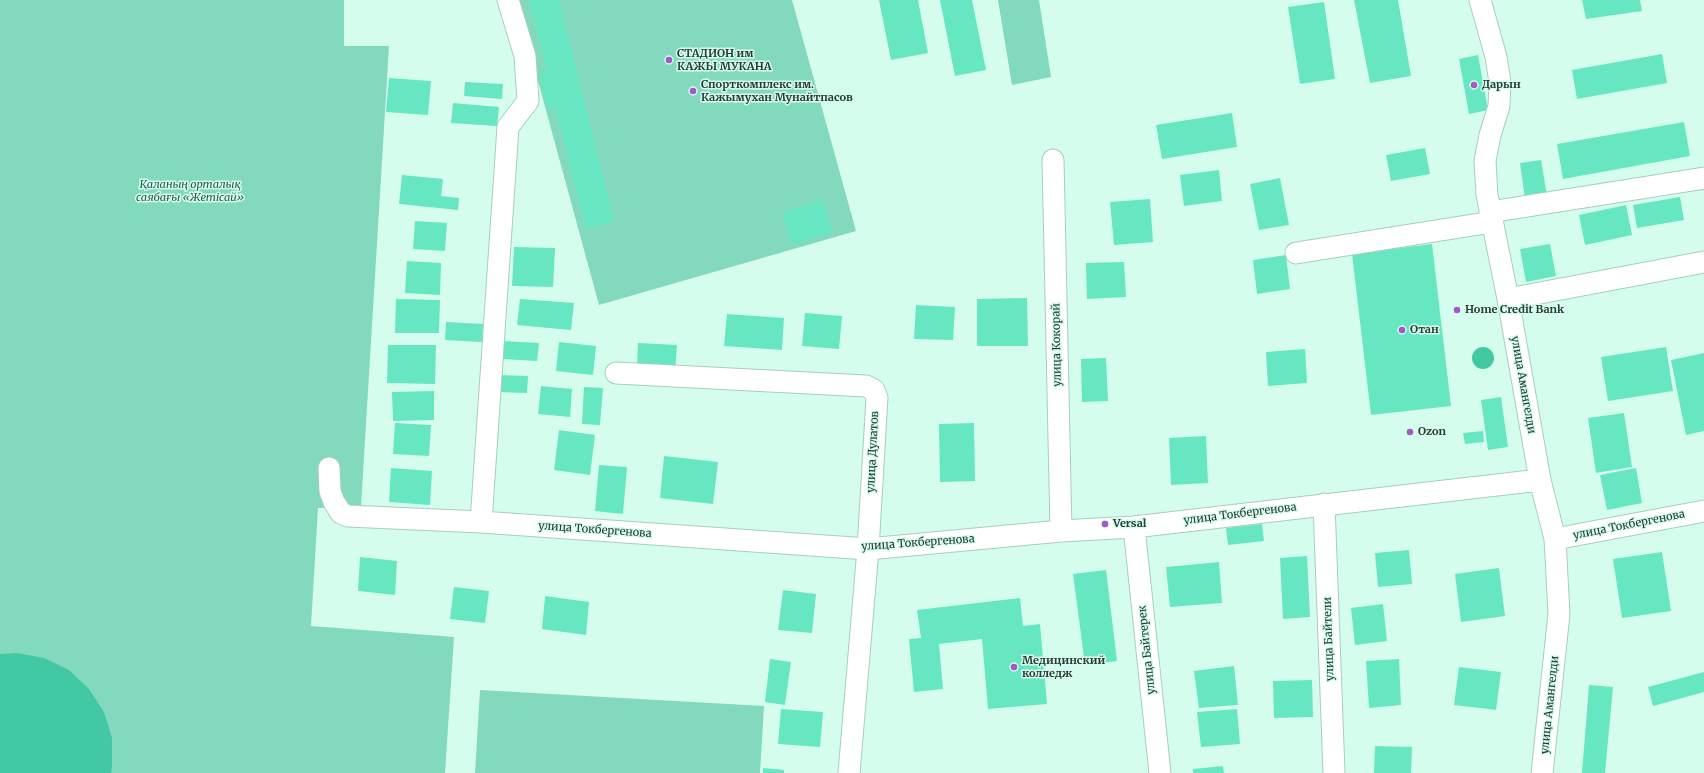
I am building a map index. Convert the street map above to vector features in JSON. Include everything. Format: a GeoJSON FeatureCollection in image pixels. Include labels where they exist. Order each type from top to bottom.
{"type":"FeatureCollection","features":[{"type":"Feature","properties":{"kind":"street"},"geometry":{"type":"LineString","coordinates":[[480,522],[508,127],[528,101],[525,56],[508,0]]}},
{"type":"Feature","properties":{"kind":"street","name":"улица Амангелди"},"geometry":{"type":"LineString","coordinates":[[1480,0],[1496,57],[1500,82],[1499,106],[1490,135],[1485,161],[1487,195],[1508,299],[1540,480],[1555,539],[1560,614],[1542,773]]}},
{"type":"Feature","properties":{"kind":"street","name":"улица Кокорай"},"geometry":{"type":"LineString","coordinates":[[1053,160],[1062,531]]}},
{"type":"Feature","properties":{"kind":"street"},"geometry":{"type":"LineString","coordinates":[[1296,253],[1704,178]]}},
{"type":"Feature","properties":{"kind":"street"},"geometry":{"type":"LineString","coordinates":[[1508,299],[1704,262]]}},
{"type":"Feature","properties":{"kind":"street","name":"улица Дулатов"},"geometry":{"type":"LineString","coordinates":[[616,373],[866,386],[874,390],[877,398],[868,549],[849,773]]}},
{"type":"Feature","properties":{"kind":"street","name":"улица Токбергенова"},"geometry":{"type":"LineString","coordinates":[[329,468],[330,491],[334,502],[341,514],[348,516],[480,522],[868,549],[1062,531],[1134,526],[1540,480]]}},
{"type":"Feature","properties":{"kind":"street","name":"улица Байтели"},"geometry":{"type":"LineString","coordinates":[[1324,504],[1334,773]]}},
{"type":"Feature","properties":{"kind":"street","name":"улица Токбергенова"},"geometry":{"type":"LineString","coordinates":[[1555,539],[1704,511]]}},
{"type":"Feature","properties":{"kind":"street","name":"улица Байтерек"},"geometry":{"type":"LineString","coordinates":[[1134,526],[1160,773]]}},
{"type":"Feature","properties":{"kind":"green space","name":"Қаланың орталық саябағы «Жетісай»"},"geometry":{"type":"Polygon","coordinates":[[[0,0],[344,0],[344,46],[389,46],[361,506],[318,508],[311,626],[454,637],[445,773],[0,773],[0,0]]]}},
{"type":"Feature","properties":{"kind":"green space"},"geometry":{"type":"Polygon","coordinates":[[[516,0],[792,0],[856,231],[599,305],[516,0]]]}},
{"type":"Feature","properties":{"kind":"green space"},"geometry":{"type":"Polygon","coordinates":[[[998,0],[1039,0],[1051,77],[1012,85],[998,0]]]}},
{"type":"Feature","properties":{"kind":"green space"},"geometry":{"type":"Polygon","coordinates":[[[480,690],[764,706],[760,773],[475,773],[480,690]]]}},
{"type":"Feature","properties":{"kind":"shaded area"},"geometry":{"type":"Polygon","coordinates":[[[1483,347],[1491,350],[1494,358],[1491,366],[1483,369],[1475,366],[1472,358],[1475,350],[1483,347]]]}},
{"type":"Feature","properties":{"kind":"shaded area"},"geometry":{"type":"Polygon","coordinates":[[[17,653],[44,658],[69,670],[89,689],[104,712],[112,738],[111,773],[0,773],[0,654],[17,653]]]}},
{"type":"Feature","properties":{"kind":"building"},"geometry":{"type":"Polygon","coordinates":[[[529,0],[559,0],[614,221],[586,229],[555,107],[547,109],[539,72],[547,70],[529,0]]]}},
{"type":"Feature","properties":{"kind":"building"},"geometry":{"type":"Polygon","coordinates":[[[879,0],[918,0],[928,53],[891,60],[879,0]]]}},
{"type":"Feature","properties":{"kind":"building"},"geometry":{"type":"Polygon","coordinates":[[[940,0],[972,0],[986,70],[955,76],[940,0]]]}},
{"type":"Feature","properties":{"kind":"building"},"geometry":{"type":"Polygon","coordinates":[[[1354,0],[1398,0],[1411,76],[1370,83],[1354,0]]]}},
{"type":"Feature","properties":{"kind":"building"},"geometry":{"type":"Polygon","coordinates":[[[1582,0],[1640,0],[1642,11],[1586,19],[1582,0]]]}},
{"type":"Feature","properties":{"kind":"building"},"geometry":{"type":"Polygon","coordinates":[[[1324,2],[1335,79],[1300,84],[1288,7],[1324,2]]]}},
{"type":"Feature","properties":{"kind":"building"},"geometry":{"type":"Polygon","coordinates":[[[1662,54],[1667,83],[1577,99],[1572,70],[1662,54]]]}},
{"type":"Feature","properties":{"kind":"building","name":"Дарын"},"geometry":{"type":"Polygon","coordinates":[[[1478,55],[1488,110],[1469,114],[1459,59],[1478,55]]]}},
{"type":"Feature","properties":{"kind":"building"},"geometry":{"type":"Polygon","coordinates":[[[389,78],[431,81],[428,115],[386,112],[389,78]]]}},
{"type":"Feature","properties":{"kind":"building"},"geometry":{"type":"Polygon","coordinates":[[[465,82],[503,84],[502,99],[464,96],[465,82]]]}},
{"type":"Feature","properties":{"kind":"building"},"geometry":{"type":"Polygon","coordinates":[[[453,103],[499,107],[497,126],[451,123],[453,103]]]}},
{"type":"Feature","properties":{"kind":"building"},"geometry":{"type":"Polygon","coordinates":[[[1232,113],[1237,147],[1162,159],[1156,125],[1232,113]]]}},
{"type":"Feature","properties":{"kind":"building"},"geometry":{"type":"Polygon","coordinates":[[[1684,122],[1690,156],[1563,179],[1557,144],[1684,122]]]}},
{"type":"Feature","properties":{"kind":"building"},"geometry":{"type":"Polygon","coordinates":[[[1425,148],[1430,174],[1391,181],[1386,155],[1425,148]]]}},
{"type":"Feature","properties":{"kind":"building"},"geometry":{"type":"Polygon","coordinates":[[[1541,160],[1547,196],[1525,199],[1520,163],[1541,160]]]}},
{"type":"Feature","properties":{"kind":"building"},"geometry":{"type":"Polygon","coordinates":[[[1219,170],[1222,201],[1184,206],[1180,175],[1219,170]]]}},
{"type":"Feature","properties":{"kind":"building"},"geometry":{"type":"Polygon","coordinates":[[[402,175],[443,179],[441,196],[459,198],[458,210],[399,204],[402,175]]]}},
{"type":"Feature","properties":{"kind":"building"},"geometry":{"type":"Polygon","coordinates":[[[1280,178],[1289,225],[1259,230],[1250,184],[1280,178]]]}},
{"type":"Feature","properties":{"kind":"building"},"geometry":{"type":"Polygon","coordinates":[[[1680,197],[1684,220],[1637,228],[1633,205],[1680,197]]]}},
{"type":"Feature","properties":{"kind":"building"},"geometry":{"type":"Polygon","coordinates":[[[1150,199],[1153,242],[1114,245],[1110,202],[1150,199]]]}},
{"type":"Feature","properties":{"kind":"building"},"geometry":{"type":"Polygon","coordinates":[[[822,200],[832,233],[792,244],[782,212],[822,200]]]}},
{"type":"Feature","properties":{"kind":"building"},"geometry":{"type":"Polygon","coordinates":[[[1626,205],[1632,235],[1585,245],[1579,215],[1626,205]]]}},
{"type":"Feature","properties":{"kind":"building"},"geometry":{"type":"Polygon","coordinates":[[[415,221],[447,223],[445,251],[413,249],[415,221]]]}},
{"type":"Feature","properties":{"kind":"building","name":"Отан"},"geometry":{"type":"Polygon","coordinates":[[[1432,244],[1451,406],[1371,415],[1352,254],[1432,244]]]}},
{"type":"Feature","properties":{"kind":"building"},"geometry":{"type":"Polygon","coordinates":[[[1550,244],[1556,276],[1526,282],[1520,249],[1550,244]]]}},
{"type":"Feature","properties":{"kind":"building"},"geometry":{"type":"Polygon","coordinates":[[[514,247],[555,248],[553,287],[512,286],[514,247]]]}},
{"type":"Feature","properties":{"kind":"building"},"geometry":{"type":"Polygon","coordinates":[[[1286,255],[1290,289],[1257,294],[1253,260],[1286,255]]]}},
{"type":"Feature","properties":{"kind":"building"},"geometry":{"type":"Polygon","coordinates":[[[407,261],[441,263],[440,295],[405,293],[407,261]]]}},
{"type":"Feature","properties":{"kind":"building"},"geometry":{"type":"Polygon","coordinates":[[[1124,262],[1126,297],[1087,299],[1086,263],[1124,262]]]}},
{"type":"Feature","properties":{"kind":"building"},"geometry":{"type":"Polygon","coordinates":[[[1027,298],[1028,346],[977,346],[977,299],[1027,298]]]}},
{"type":"Feature","properties":{"kind":"building"},"geometry":{"type":"Polygon","coordinates":[[[396,299],[440,300],[439,333],[395,333],[396,299]]]}},
{"type":"Feature","properties":{"kind":"building"},"geometry":{"type":"Polygon","coordinates":[[[520,299],[574,303],[571,330],[517,325],[520,299]]]}},
{"type":"Feature","properties":{"kind":"building"},"geometry":{"type":"Polygon","coordinates":[[[916,305],[955,307],[953,340],[914,339],[916,305]]]}},
{"type":"Feature","properties":{"kind":"building"},"geometry":{"type":"Polygon","coordinates":[[[805,313],[842,316],[839,349],[802,346],[805,313]]]}},
{"type":"Feature","properties":{"kind":"building"},"geometry":{"type":"Polygon","coordinates":[[[727,314],[784,318],[782,350],[724,346],[727,314]]]}},
{"type":"Feature","properties":{"kind":"building"},"geometry":{"type":"Polygon","coordinates":[[[446,322],[483,324],[482,342],[445,340],[446,322]]]}},
{"type":"Feature","properties":{"kind":"building"},"geometry":{"type":"Polygon","coordinates":[[[503,341],[539,343],[537,361],[502,359],[503,341]]]}},
{"type":"Feature","properties":{"kind":"building"},"geometry":{"type":"Polygon","coordinates":[[[559,342],[596,346],[593,375],[556,371],[559,342]]]}},
{"type":"Feature","properties":{"kind":"building"},"geometry":{"type":"Polygon","coordinates":[[[638,343],[677,345],[675,372],[637,370],[638,343]]]}},
{"type":"Feature","properties":{"kind":"building"},"geometry":{"type":"Polygon","coordinates":[[[388,345],[436,345],[435,384],[387,383],[388,345]]]}},
{"type":"Feature","properties":{"kind":"building"},"geometry":{"type":"Polygon","coordinates":[[[1666,347],[1673,391],[1608,401],[1601,357],[1666,347]]]}},
{"type":"Feature","properties":{"kind":"building"},"geometry":{"type":"Polygon","coordinates":[[[1305,349],[1307,383],[1268,386],[1266,352],[1305,349]]]}},
{"type":"Feature","properties":{"kind":"building"},"geometry":{"type":"Polygon","coordinates":[[[1704,353],[1704,431],[1686,435],[1671,360],[1704,353]]]}},
{"type":"Feature","properties":{"kind":"building"},"geometry":{"type":"Polygon","coordinates":[[[1106,358],[1108,401],[1082,402],[1081,359],[1106,358]]]}},
{"type":"Feature","properties":{"kind":"building"},"geometry":{"type":"Polygon","coordinates":[[[498,375],[528,376],[527,393],[497,392],[498,375]]]}},
{"type":"Feature","properties":{"kind":"building"},"geometry":{"type":"Polygon","coordinates":[[[541,386],[572,389],[570,417],[538,414],[541,386]]]}},
{"type":"Feature","properties":{"kind":"building"},"geometry":{"type":"Polygon","coordinates":[[[584,387],[603,388],[600,425],[582,424],[584,387]]]}},
{"type":"Feature","properties":{"kind":"building"},"geometry":{"type":"Polygon","coordinates":[[[434,391],[434,420],[393,421],[392,392],[434,391]]]}},
{"type":"Feature","properties":{"kind":"building"},"geometry":{"type":"Polygon","coordinates":[[[1501,397],[1508,447],[1488,450],[1481,400],[1501,397]]]}},
{"type":"Feature","properties":{"kind":"building"},"geometry":{"type":"Polygon","coordinates":[[[1624,413],[1632,467],[1596,473],[1588,418],[1624,413]]]}},
{"type":"Feature","properties":{"kind":"building"},"geometry":{"type":"Polygon","coordinates":[[[395,423],[431,425],[429,456],[393,454],[395,423]]]}},
{"type":"Feature","properties":{"kind":"building"},"geometry":{"type":"Polygon","coordinates":[[[974,423],[975,481],[940,482],[939,424],[974,423]]]}},
{"type":"Feature","properties":{"kind":"building"},"geometry":{"type":"Polygon","coordinates":[[[559,430],[595,435],[590,475],[554,470],[559,430]]]}},
{"type":"Feature","properties":{"kind":"building"},"geometry":{"type":"Polygon","coordinates":[[[1483,431],[1484,442],[1465,444],[1463,433],[1483,431]]]}},
{"type":"Feature","properties":{"kind":"building"},"geometry":{"type":"Polygon","coordinates":[[[1206,436],[1208,483],[1171,485],[1169,438],[1206,436]]]}},
{"type":"Feature","properties":{"kind":"building"},"geometry":{"type":"Polygon","coordinates":[[[664,456],[718,462],[713,504],[660,498],[664,456]]]}},
{"type":"Feature","properties":{"kind":"building"},"geometry":{"type":"Polygon","coordinates":[[[599,465],[627,467],[623,514],[595,511],[599,465]]]}},
{"type":"Feature","properties":{"kind":"building"},"geometry":{"type":"Polygon","coordinates":[[[391,468],[432,471],[430,505],[389,502],[391,468]]]}},
{"type":"Feature","properties":{"kind":"building"},"geometry":{"type":"Polygon","coordinates":[[[1636,468],[1642,503],[1607,510],[1600,475],[1636,468]]]}},
{"type":"Feature","properties":{"kind":"building"},"geometry":{"type":"Polygon","coordinates":[[[1262,524],[1264,541],[1228,545],[1226,528],[1262,524]]]}},
{"type":"Feature","properties":{"kind":"building"},"geometry":{"type":"Polygon","coordinates":[[[1409,550],[1412,584],[1378,587],[1375,553],[1409,550]]]}},
{"type":"Feature","properties":{"kind":"building"},"geometry":{"type":"Polygon","coordinates":[[[1662,552],[1671,611],[1622,618],[1613,559],[1662,552]]]}},
{"type":"Feature","properties":{"kind":"building"},"geometry":{"type":"Polygon","coordinates":[[[1307,556],[1310,617],[1283,619],[1280,558],[1307,556]]]}},
{"type":"Feature","properties":{"kind":"building"},"geometry":{"type":"Polygon","coordinates":[[[360,557],[397,561],[395,595],[358,591],[360,557]]]}},
{"type":"Feature","properties":{"kind":"building"},"geometry":{"type":"Polygon","coordinates":[[[1219,562],[1222,603],[1170,607],[1166,567],[1219,562]]]}},
{"type":"Feature","properties":{"kind":"building"},"geometry":{"type":"Polygon","coordinates":[[[1499,568],[1505,616],[1461,622],[1455,574],[1499,568]]]}},
{"type":"Feature","properties":{"kind":"building"},"geometry":{"type":"Polygon","coordinates":[[[1106,570],[1117,661],[1085,665],[1073,574],[1106,570]]]}},
{"type":"Feature","properties":{"kind":"building"},"geometry":{"type":"Polygon","coordinates":[[[454,587],[489,591],[485,623],[450,619],[454,587]]]}},
{"type":"Feature","properties":{"kind":"building"},"geometry":{"type":"Polygon","coordinates":[[[783,590],[816,594],[812,633],[778,630],[783,590]]]}},
{"type":"Feature","properties":{"kind":"building"},"geometry":{"type":"Polygon","coordinates":[[[545,596],[589,602],[586,635],[542,629],[545,596]]]}},
{"type":"Feature","properties":{"kind":"building","name":"Медицинский колледж"},"geometry":{"type":"Polygon","coordinates":[[[1020,598],[1023,626],[1040,624],[1047,704],[988,709],[982,639],[939,644],[943,689],[914,692],[909,639],[921,638],[917,610],[1020,598]]]}},
{"type":"Feature","properties":{"kind":"building"},"geometry":{"type":"Polygon","coordinates":[[[1383,604],[1387,641],[1355,645],[1351,608],[1383,604]]]}},
{"type":"Feature","properties":{"kind":"building"},"geometry":{"type":"Polygon","coordinates":[[[770,659],[791,662],[785,705],[765,702],[770,659]]]}},
{"type":"Feature","properties":{"kind":"building"},"geometry":{"type":"Polygon","coordinates":[[[1399,659],[1401,705],[1369,708],[1366,661],[1399,659]]]}},
{"type":"Feature","properties":{"kind":"building"},"geometry":{"type":"Polygon","coordinates":[[[1234,666],[1238,705],[1199,708],[1194,671],[1234,666]]]}},
{"type":"Feature","properties":{"kind":"building"},"geometry":{"type":"Polygon","coordinates":[[[1459,667],[1501,672],[1496,710],[1454,705],[1459,667]]]}},
{"type":"Feature","properties":{"kind":"building"},"geometry":{"type":"Polygon","coordinates":[[[1704,672],[1704,692],[1653,706],[1648,687],[1704,672]]]}},
{"type":"Feature","properties":{"kind":"building"},"geometry":{"type":"Polygon","coordinates":[[[1312,680],[1313,717],[1274,718],[1273,681],[1312,680]]]}},
{"type":"Feature","properties":{"kind":"building"},"geometry":{"type":"Polygon","coordinates":[[[1589,685],[1613,687],[1605,773],[1582,773],[1589,685]]]}},
{"type":"Feature","properties":{"kind":"building"},"geometry":{"type":"Polygon","coordinates":[[[781,709],[823,712],[820,747],[778,744],[781,709]]]}},
{"type":"Feature","properties":{"kind":"building"},"geometry":{"type":"Polygon","coordinates":[[[1237,709],[1240,744],[1201,747],[1197,712],[1237,709]]]}},
{"type":"Feature","properties":{"kind":"building"},"geometry":{"type":"Polygon","coordinates":[[[1375,746],[1412,747],[1411,773],[1374,773],[1375,746]]]}},
{"type":"Feature","properties":{"kind":"building"},"geometry":{"type":"Polygon","coordinates":[[[1223,766],[1224,773],[1193,773],[1193,769],[1223,766]]]}},
{"type":"Feature","properties":{"kind":"building"},"geometry":{"type":"Polygon","coordinates":[[[763,768],[784,770],[784,773],[763,773],[763,768]]]}},
{"type":"Feature","properties":{"kind":"place","name":"СТАДИОН им КАЖЫ МУКАНА"},"geometry":{"type":"Point","coordinates":[669,60]}},
{"type":"Feature","properties":{"kind":"place","name":"Дарын"},"geometry":{"type":"Point","coordinates":[1474,85]}},
{"type":"Feature","properties":{"kind":"place","name":"Спорткомплекс им. Кажымухан Мунайтпасов"},"geometry":{"type":"Point","coordinates":[693,91]}},
{"type":"Feature","properties":{"kind":"place","name":"Home Credit Bank"},"geometry":{"type":"Point","coordinates":[1457,310]}},
{"type":"Feature","properties":{"kind":"place","name":"Отан"},"geometry":{"type":"Point","coordinates":[1402,330]}},
{"type":"Feature","properties":{"kind":"place","name":"Ozon"},"geometry":{"type":"Point","coordinates":[1410,432]}},
{"type":"Feature","properties":{"kind":"place","name":"Versal"},"geometry":{"type":"Point","coordinates":[1105,524]}},
{"type":"Feature","properties":{"kind":"place","name":"Медицинский колледж"},"geometry":{"type":"Point","coordinates":[1014,667]}}]}
